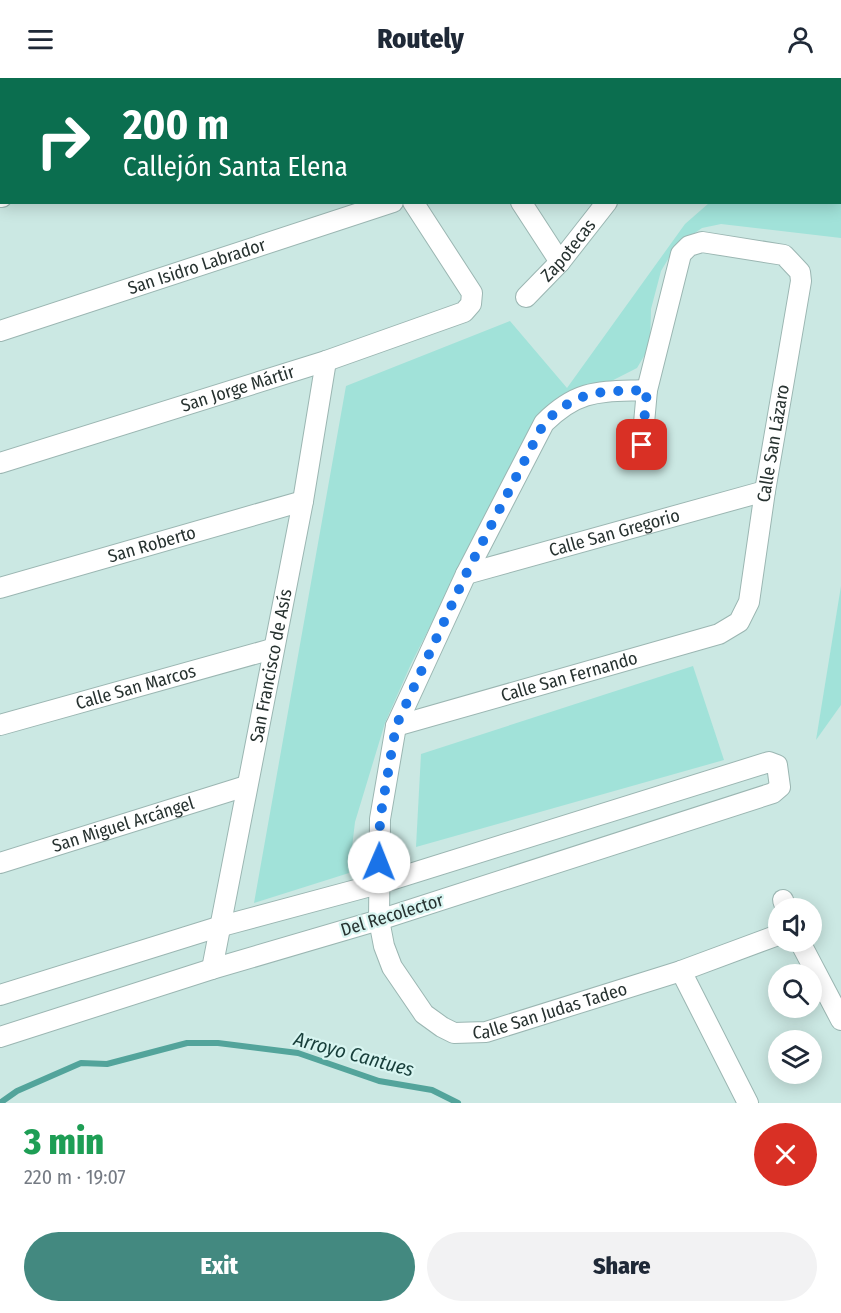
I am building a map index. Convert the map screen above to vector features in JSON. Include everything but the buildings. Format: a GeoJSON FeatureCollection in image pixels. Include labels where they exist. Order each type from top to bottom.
{"type":"FeatureCollection","features":[{"type":"Feature","properties":{"kind":"street","name":"San Isidro Labrador"},"geometry":{"type":"LineString","coordinates":[[0,331],[387,204]]}},
{"type":"Feature","properties":{"kind":"street","name":"San Jorge Mártir"},"geometry":{"type":"LineString","coordinates":[[0,463],[326,361],[456,316],[471,304],[472,293],[466,280],[414,204]]}},
{"type":"Feature","properties":{"kind":"street"},"geometry":{"type":"LineString","coordinates":[[523,204],[560,262]]}},
{"type":"Feature","properties":{"kind":"street","name":"Zapotecas"},"geometry":{"type":"LineString","coordinates":[[526,297],[560,262],[605,204]]}},
{"type":"Feature","properties":{"kind":"street","name":"Calle San Lázaro"},"geometry":{"type":"LineString","coordinates":[[647,390],[677,264],[689,246],[702,242],[784,255],[794,264],[800,272],[801,281],[765,491],[749,602],[739,622]]}},
{"type":"Feature","properties":{"kind":"street","name":"San Francisco de Asís"},"geometry":{"type":"LineString","coordinates":[[212,969],[218,927],[272,649],[303,501],[326,361]]}},
{"type":"Feature","properties":{"kind":"street"},"geometry":{"type":"LineString","coordinates":[[642,445],[647,390]]}},
{"type":"Feature","properties":{"kind":"street","name":"Calle San Judas Tadeo"},"geometry":{"type":"LineString","coordinates":[[647,390],[580,396],[562,405],[544,423],[466,574],[396,726],[380,819],[379,920],[384,946],[406,992],[423,1014],[454,1033],[486,1032],[681,971],[768,939]]}},
{"type":"Feature","properties":{"kind":"street","name":"Calle San Gregorio"},"geometry":{"type":"LineString","coordinates":[[466,574],[765,491]]}},
{"type":"Feature","properties":{"kind":"street","name":"San Roberto"},"geometry":{"type":"LineString","coordinates":[[0,588],[303,501]]}},
{"type":"Feature","properties":{"kind":"street","name":"Calle San Fernando"},"geometry":{"type":"LineString","coordinates":[[396,726],[719,634],[739,622]]}},
{"type":"Feature","properties":{"kind":"street","name":"Calle San Marcos"},"geometry":{"type":"LineString","coordinates":[[0,725],[272,649]]}},
{"type":"Feature","properties":{"kind":"street","name":"Del Recolector"},"geometry":{"type":"LineString","coordinates":[[0,995],[218,927],[378,884],[769,762],[777,765],[779,778],[773,793],[379,920],[212,969],[0,1037]]}},
{"type":"Feature","properties":{"kind":"street","name":"San Miguel Arcángel"},"geometry":{"type":"LineString","coordinates":[[0,863],[246,786]]}},
{"type":"Feature","properties":{"kind":"street"},"geometry":{"type":"LineString","coordinates":[[805,952],[841,1020]]}},
{"type":"Feature","properties":{"kind":"street"},"geometry":{"type":"LineString","coordinates":[[681,971],[748,1103]]}},
{"type":"Feature","properties":{"kind":"shaded area"},"geometry":{"type":"Polygon","coordinates":[[[708,204],[841,204],[841,238],[721,224],[702,228],[676,246],[661,271],[651,309],[650,346],[637,368],[572,401],[523,443],[411,664],[385,723],[355,822],[349,873],[254,903],[346,386],[510,321],[567,388],[685,224],[708,204]]]}},
{"type":"Feature","properties":{"kind":"shaded area"},"geometry":{"type":"Polygon","coordinates":[[[841,586],[841,705],[816,740],[841,586]]]}},
{"type":"Feature","properties":{"kind":"shaded area"},"geometry":{"type":"Polygon","coordinates":[[[693,666],[724,760],[416,847],[421,754],[693,666]]]}},
{"type":"Feature","properties":{"kind":"waterway","name":"Arroyo Cantues"},"geometry":{"type":"LineString","coordinates":[[0,1103],[17,1091],[81,1063],[107,1064],[187,1043],[218,1043],[298,1053],[379,1081],[432,1090],[458,1103]]}},
{"type":"Feature","properties":{"kind":"route"},"geometry":{"type":"LineString","coordinates":[[379,862],[380,819],[388,759],[396,726],[466,574],[544,423],[562,405],[580,396],[604,392],[647,390],[642,445]]}}]}
